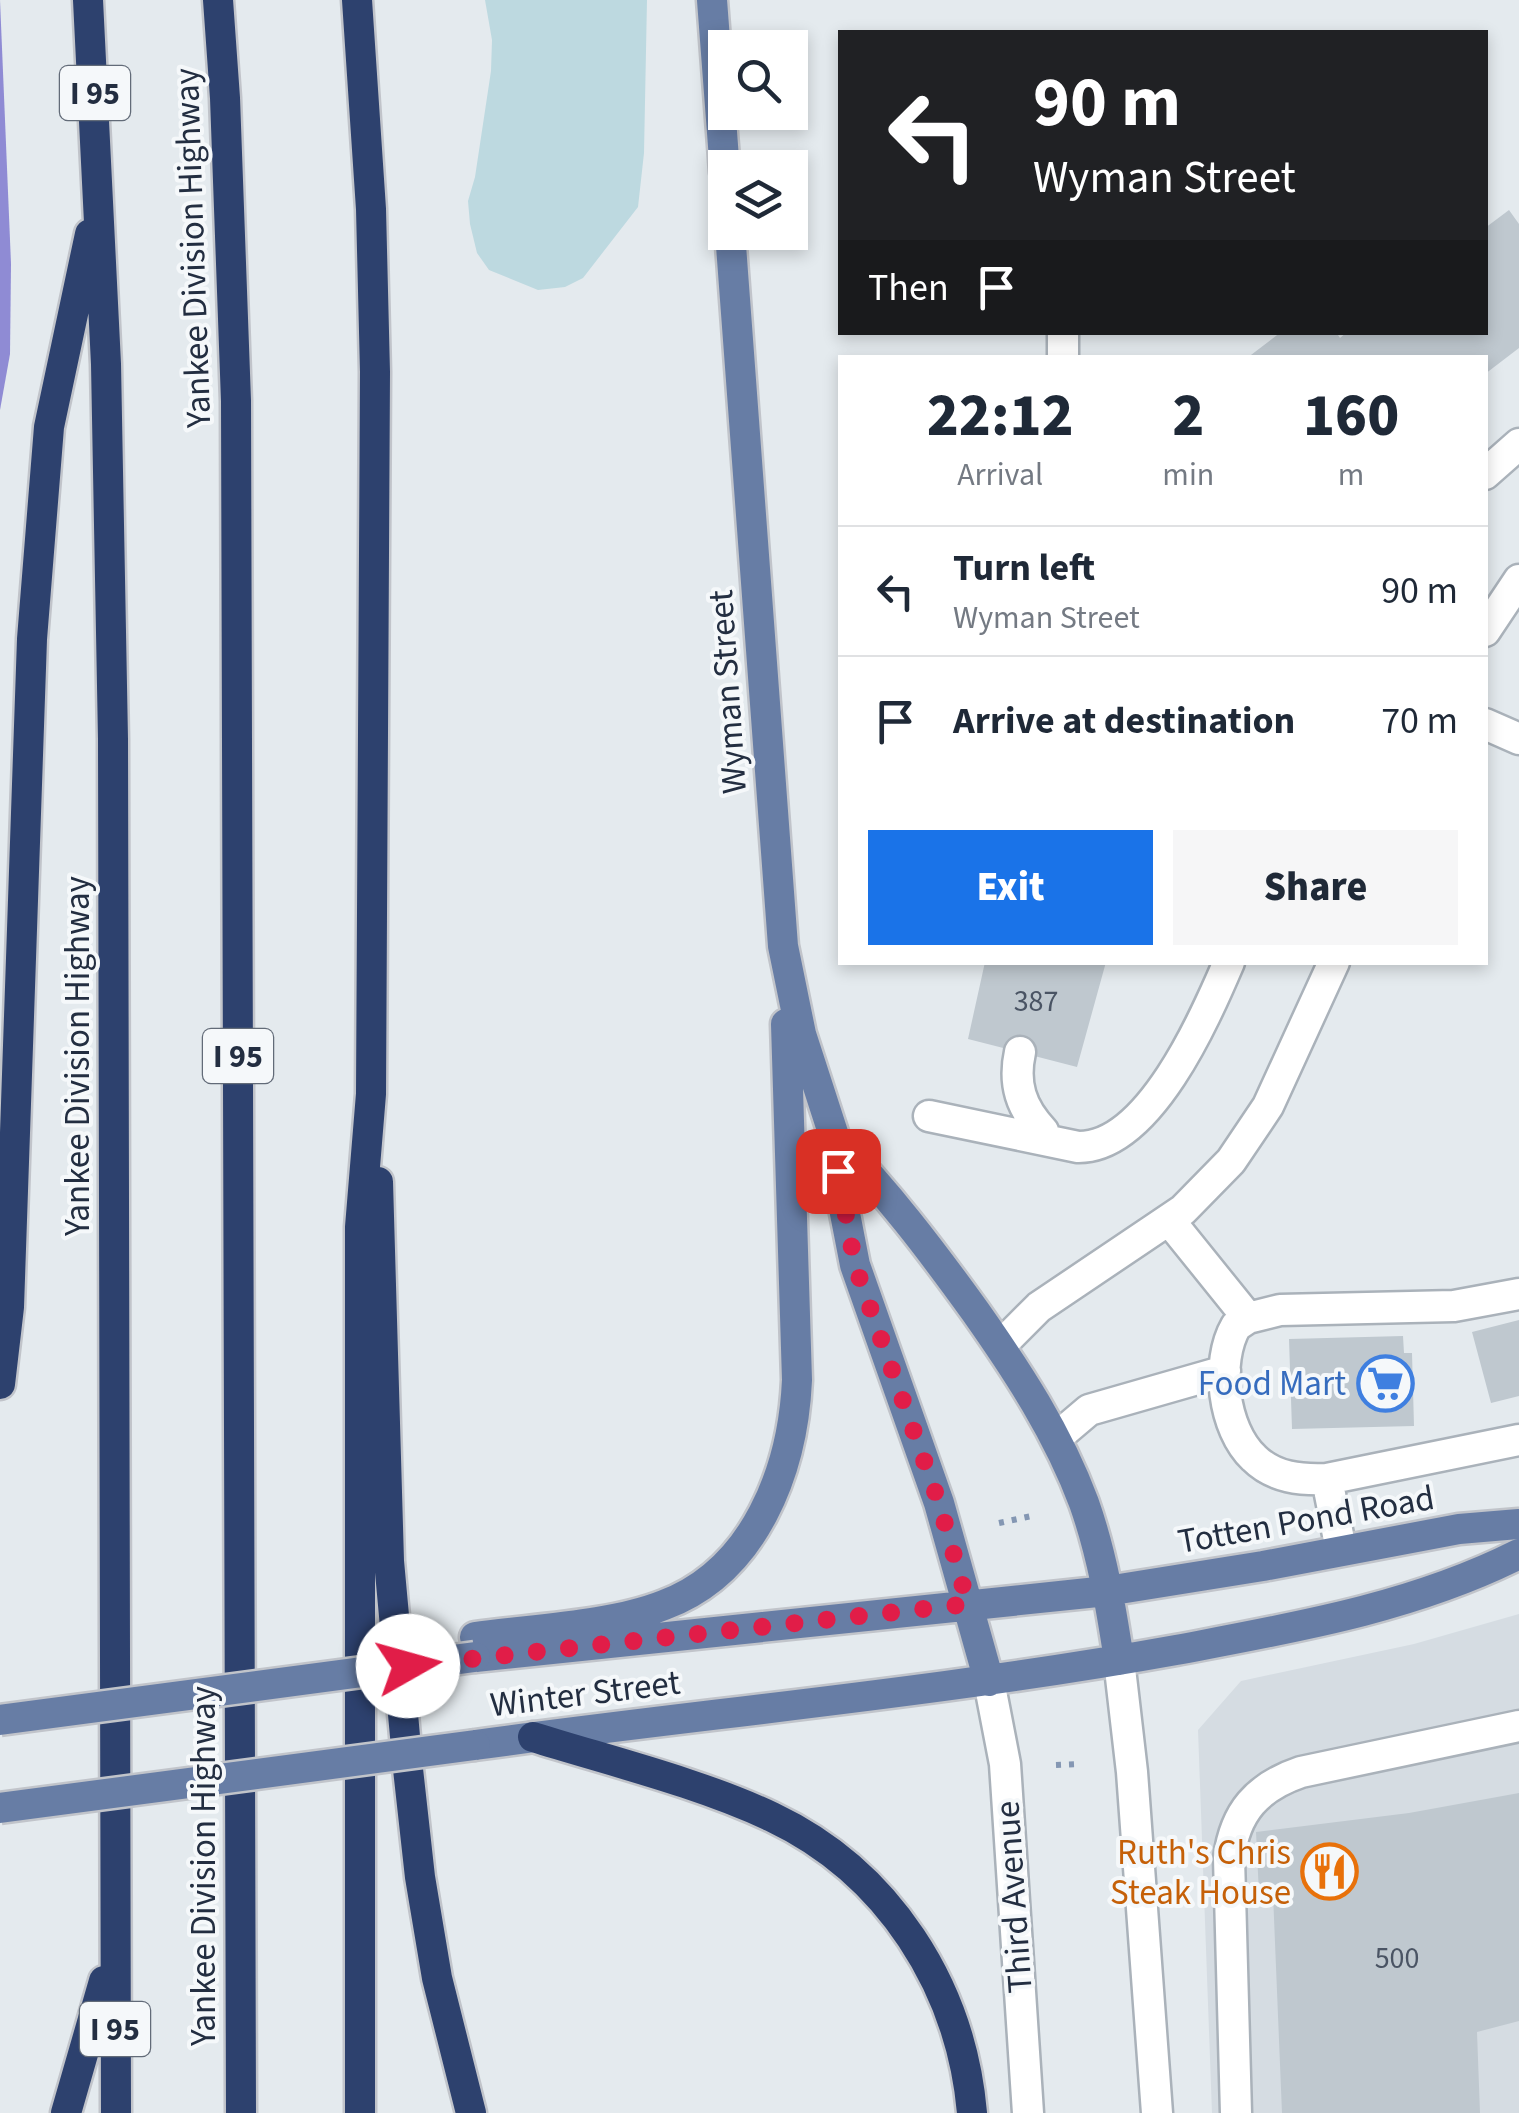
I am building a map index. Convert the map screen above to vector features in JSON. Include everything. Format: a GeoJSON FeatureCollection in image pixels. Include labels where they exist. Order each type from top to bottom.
{"type":"FeatureCollection","features":[{"type":"Feature","properties":{"kind":"highway","name":"Yankee Division Highway"},"geometry":{"type":"LineString","coordinates":[[88,0],[100,187],[114,851],[116,2113]]}},
{"type":"Feature","properties":{"kind":"highway","name":"Yankee Division Highway"},"geometry":{"type":"LineString","coordinates":[[218,0],[228,155],[236,438],[241,2113]]}},
{"type":"Feature","properties":{"kind":"highway"},"geometry":{"type":"LineString","coordinates":[[356,0],[371,209],[374,372],[371,1094],[360,1228],[360,2113]]}},
{"type":"Feature","properties":{"kind":"highway"},"geometry":{"type":"LineString","coordinates":[[0,1384],[9,1307],[27,722],[47,446],[100,187]]}},
{"type":"Feature","properties":{"kind":"highway"},"geometry":{"type":"LineString","coordinates":[[371,1094],[382,1230],[388,1542],[404,1733],[420,1876],[437,1978],[448,2033],[472,2113]]}},
{"type":"Feature","properties":{"kind":"highway"},"geometry":{"type":"LineString","coordinates":[[533,1737],[754,1809],[810,1838],[864,1880],[895,1915],[936,1979],[962,2049],[972,2113]]}},
{"type":"Feature","properties":{"kind":"highway"},"geometry":{"type":"LineString","coordinates":[[66,2113],[115,1945]]}},
{"type":"Feature","properties":{"kind":"main road"},"geometry":{"type":"LineString","coordinates":[[712,0],[723,150]]}},
{"type":"Feature","properties":{"kind":"main road","name":"Wyman Street"},"geometry":{"type":"LineString","coordinates":[[731,250],[783,946],[801,1034],[834,1138],[855,1265],[939,1503],[989,1682]]}},
{"type":"Feature","properties":{"kind":"main road"},"geometry":{"type":"LineString","coordinates":[[475,1647],[628,1615],[685,1596],[737,1551],[778,1488],[796,1419],[797,1380],[783,946]]}},
{"type":"Feature","properties":{"kind":"main road","name":"Wyman Street"},"geometry":{"type":"LineString","coordinates":[[834,1138],[910,1223],[1000,1346],[1056,1438],[1088,1516],[1119,1660]]}},
{"type":"Feature","properties":{"kind":"main road","name":"Totten Pond Road"},"geometry":{"type":"LineString","coordinates":[[1107,1591],[1459,1530],[1519,1524]]}},
{"type":"Feature","properties":{"kind":"main road"},"geometry":{"type":"LineString","coordinates":[[1119,1660],[1344,1616],[1456,1581],[1519,1554]]}},
{"type":"Feature","properties":{"kind":"main road","name":"Winter Street"},"geometry":{"type":"LineString","coordinates":[[0,1720],[376,1670],[475,1647],[1107,1591]]}},
{"type":"Feature","properties":{"kind":"main road","name":"Winter Street"},"geometry":{"type":"LineString","coordinates":[[0,1808],[475,1744],[989,1682],[1119,1660]]}},
{"type":"Feature","properties":{"kind":"street"},"geometry":{"type":"LineString","coordinates":[[1488,471],[1519,444]]}},
{"type":"Feature","properties":{"kind":"street"},"geometry":{"type":"LineString","coordinates":[[1488,626],[1519,580]]}},
{"type":"Feature","properties":{"kind":"street"},"geometry":{"type":"LineString","coordinates":[[1488,725],[1519,740]]}},
{"type":"Feature","properties":{"kind":"street"},"geometry":{"type":"LineString","coordinates":[[1020,1052],[1020,1098],[1044,1132],[928,1116],[1078,1147],[1102,1144],[1122,1130],[1168,1080],[1228,965]]}},
{"type":"Feature","properties":{"kind":"street"},"geometry":{"type":"LineString","coordinates":[[1000,1346],[1039,1307],[1169,1220],[1212,1183],[1259,1122],[1333,965]]}},
{"type":"Feature","properties":{"kind":"street"},"geometry":{"type":"LineString","coordinates":[[1169,1220],[1248,1318]]}},
{"type":"Feature","properties":{"kind":"street"},"geometry":{"type":"LineString","coordinates":[[1519,1294],[1454,1306],[1280,1310],[1248,1318],[1231,1334],[1225,1371],[1226,1396],[1234,1423],[1254,1458],[1274,1472],[1298,1480],[1327,1479],[1519,1440]]}},
{"type":"Feature","properties":{"kind":"street"},"geometry":{"type":"LineString","coordinates":[[1056,1438],[1089,1410],[1225,1371]]}},
{"type":"Feature","properties":{"kind":"street"},"geometry":{"type":"LineString","coordinates":[[1327,1479],[1341,1550]]}},
{"type":"Feature","properties":{"kind":"street"},"geometry":{"type":"LineString","coordinates":[[1119,1660],[1132,1772],[1157,2113]]}},
{"type":"Feature","properties":{"kind":"street","name":"Third Avenue"},"geometry":{"type":"LineString","coordinates":[[989,1682],[1004,1764],[1028,2113]]}},
{"type":"Feature","properties":{"kind":"street"},"geometry":{"type":"LineString","coordinates":[[1236,2113],[1229,1858],[1237,1822],[1245,1807],[1273,1784],[1301,1772],[1519,1726]]}},
{"type":"Feature","properties":{"kind":"path"},"geometry":{"type":"LineString","coordinates":[[998,1523],[1036,1514]]}},
{"type":"Feature","properties":{"kind":"path"},"geometry":{"type":"LineString","coordinates":[[1056,1765],[1080,1764]]}},
{"type":"Feature","properties":{"kind":"shaded area"},"geometry":{"type":"Polygon","coordinates":[[[0,0],[11,264],[10,354],[0,410],[0,0]]]}},
{"type":"Feature","properties":{"kind":"shaded area"},"geometry":{"type":"Polygon","coordinates":[[[485,0],[647,0],[644,153],[638,207],[583,278],[565,287],[538,290],[489,270],[477,253],[468,201],[491,71],[492,40],[485,0]]]}},
{"type":"Feature","properties":{"kind":"shaded area"},"geometry":{"type":"Polygon","coordinates":[[[1519,1614],[1519,2113],[1212,2113],[1198,1730],[1241,1681],[1414,1644],[1519,1614]]]}},
{"type":"Feature","properties":{"kind":"building"},"geometry":{"type":"Polygon","coordinates":[[[1509,210],[1519,224],[1519,348],[1488,372],[1488,355],[1251,355],[1277,335],[1488,335],[1488,226],[1509,210]]]}},
{"type":"Feature","properties":{"kind":"building"},"geometry":{"type":"Polygon","coordinates":[[[984,965],[1105,965],[1077,1067],[968,1039],[984,965]]]}},
{"type":"Feature","properties":{"kind":"building"},"geometry":{"type":"Polygon","coordinates":[[[1519,1320],[1519,1396],[1491,1403],[1472,1332],[1519,1320]]]}},
{"type":"Feature","properties":{"kind":"building"},"geometry":{"type":"Polygon","coordinates":[[[1403,1336],[1404,1353],[1412,1353],[1414,1426],[1292,1429],[1289,1339],[1403,1336]]]}},
{"type":"Feature","properties":{"kind":"building"},"geometry":{"type":"Polygon","coordinates":[[[1519,1793],[1519,2021],[1477,2032],[1480,2113],[1282,2113],[1273,1894],[1259,1894],[1256,1832],[1409,1813],[1519,1793]]]}},
{"type":"Feature","properties":{"kind":"place","name":"Food Mart"},"geometry":{"type":"Point","coordinates":[1385,1383]}},
{"type":"Feature","properties":{"kind":"place","name":"Ruth's Chris Steak House"},"geometry":{"type":"Point","coordinates":[1330,1872]}},
{"type":"Feature","properties":{"kind":"route"},"geometry":{"type":"LineString","coordinates":[[408,1666],[968,1604],[939,1503],[855,1265],[838,1171]]}}]}
